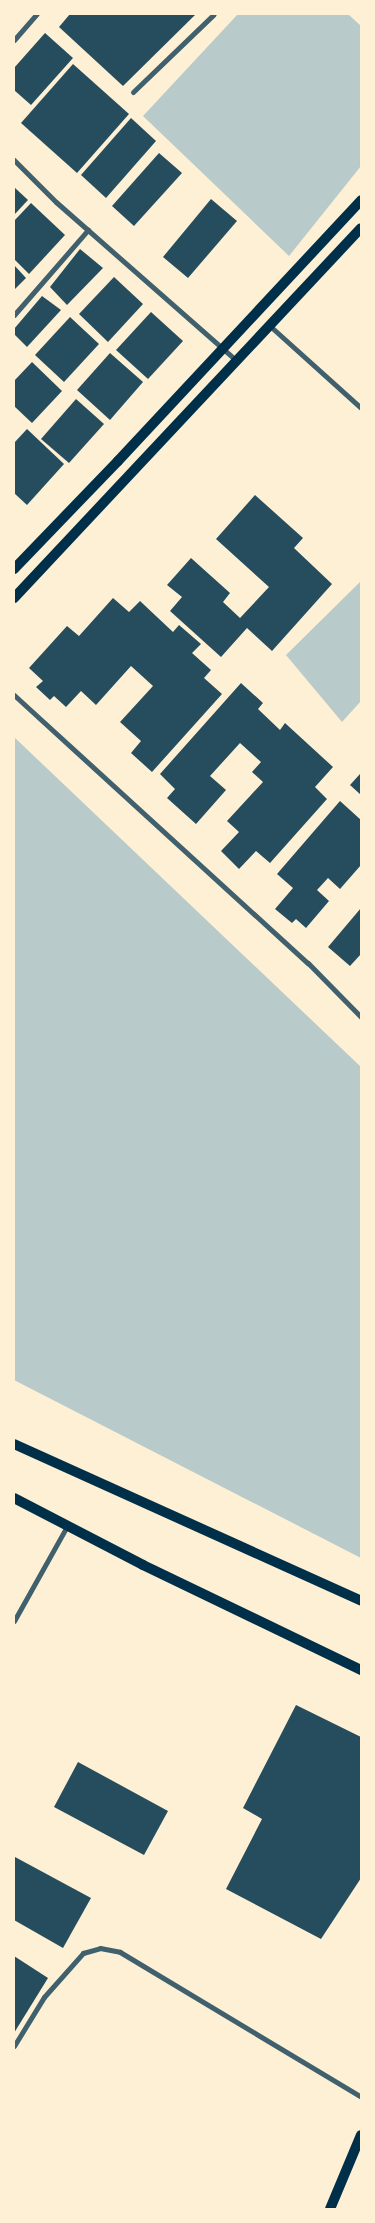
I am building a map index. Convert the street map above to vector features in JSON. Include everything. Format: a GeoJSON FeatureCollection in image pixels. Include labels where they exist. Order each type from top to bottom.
{"type":"FeatureCollection","features":[{"type":"Feature","properties":{"kind":"main road"},"geometry":{"type":"LineString","coordinates":[[14,569],[224,348],[361,200]]}},
{"type":"Feature","properties":{"kind":"main road"},"geometry":{"type":"LineString","coordinates":[[14,598],[361,228]]}},
{"type":"Feature","properties":{"kind":"main road"},"geometry":{"type":"LineString","coordinates":[[14,1444],[361,1601]]}},
{"type":"Feature","properties":{"kind":"main road"},"geometry":{"type":"LineString","coordinates":[[14,1498],[67,1526],[361,1670]]}},
{"type":"Feature","properties":{"kind":"main road"},"geometry":{"type":"LineString","coordinates":[[330,2209],[361,2135]]}},
{"type":"Feature","properties":{"kind":"street"},"geometry":{"type":"LineString","coordinates":[[14,40],[37,14]]}},
{"type":"Feature","properties":{"kind":"street"},"geometry":{"type":"LineString","coordinates":[[133,92],[214,14]]}},
{"type":"Feature","properties":{"kind":"street"},"geometry":{"type":"LineString","coordinates":[[14,160],[88,230],[237,361]]}},
{"type":"Feature","properties":{"kind":"street"},"geometry":{"type":"LineString","coordinates":[[14,315],[88,230]]}},
{"type":"Feature","properties":{"kind":"street"},"geometry":{"type":"LineString","coordinates":[[270,326],[361,408]]}},
{"type":"Feature","properties":{"kind":"street"},"geometry":{"type":"LineString","coordinates":[[14,695],[308,963],[360,1014]]}},
{"type":"Feature","properties":{"kind":"street"},"geometry":{"type":"LineString","coordinates":[[15,1617],[67,1526]]}},
{"type":"Feature","properties":{"kind":"street"},"geometry":{"type":"LineString","coordinates":[[14,2046],[44,1997],[83,1953],[100,1948],[120,1952],[361,2097]]}},
{"type":"Feature","properties":{"kind":"shaded area"},"geometry":{"type":"Polygon","coordinates":[[[238,14],[348,14],[361,26],[361,166],[289,256],[143,116],[238,14]]]}},
{"type":"Feature","properties":{"kind":"shaded area"},"geometry":{"type":"Polygon","coordinates":[[[361,581],[361,701],[342,722],[286,655],[361,581]]]}},
{"type":"Feature","properties":{"kind":"shaded area"},"geometry":{"type":"Polygon","coordinates":[[[14,737],[361,1067],[361,1558],[14,1380],[14,737]]]}},
{"type":"Feature","properties":{"kind":"building"},"geometry":{"type":"Polygon","coordinates":[[[70,14],[196,14],[123,86],[59,27],[70,14]]]}},
{"type":"Feature","properties":{"kind":"building"},"geometry":{"type":"Polygon","coordinates":[[[45,33],[73,58],[31,105],[14,90],[14,68],[45,33]]]}},
{"type":"Feature","properties":{"kind":"building"},"geometry":{"type":"Polygon","coordinates":[[[73,64],[129,114],[77,173],[21,123],[73,64]]]}},
{"type":"Feature","properties":{"kind":"building"},"geometry":{"type":"Polygon","coordinates":[[[131,118],[156,141],[106,198],[81,175],[131,118]]]}},
{"type":"Feature","properties":{"kind":"building"},"geometry":{"type":"Polygon","coordinates":[[[159,153],[182,173],[134,226],[112,206],[159,153]]]}},
{"type":"Feature","properties":{"kind":"building"},"geometry":{"type":"Polygon","coordinates":[[[14,187],[28,200],[14,215],[14,187]]]}},
{"type":"Feature","properties":{"kind":"building"},"geometry":{"type":"Polygon","coordinates":[[[211,199],[237,221],[188,278],[163,257],[211,199]]]}},
{"type":"Feature","properties":{"kind":"building"},"geometry":{"type":"Polygon","coordinates":[[[31,203],[65,235],[29,274],[14,259],[14,221],[31,203]]]}},
{"type":"Feature","properties":{"kind":"building"},"geometry":{"type":"Polygon","coordinates":[[[80,249],[103,268],[67,305],[50,287],[80,249]]]}},
{"type":"Feature","properties":{"kind":"building"},"geometry":{"type":"Polygon","coordinates":[[[14,265],[26,278],[14,290],[14,265]]]}},
{"type":"Feature","properties":{"kind":"building"},"geometry":{"type":"Polygon","coordinates":[[[114,277],[143,304],[108,342],[79,314],[114,277]]]}},
{"type":"Feature","properties":{"kind":"building"},"geometry":{"type":"Polygon","coordinates":[[[42,296],[61,310],[27,347],[14,334],[14,329],[42,296]]]}},
{"type":"Feature","properties":{"kind":"building"},"geometry":{"type":"Polygon","coordinates":[[[151,312],[183,341],[148,379],[116,350],[151,312]]]}},
{"type":"Feature","properties":{"kind":"building"},"geometry":{"type":"Polygon","coordinates":[[[70,317],[99,344],[64,382],[35,355],[70,317]]]}},
{"type":"Feature","properties":{"kind":"building"},"geometry":{"type":"Polygon","coordinates":[[[110,353],[143,382],[110,420],[77,390],[110,353]]]}},
{"type":"Feature","properties":{"kind":"building"},"geometry":{"type":"Polygon","coordinates":[[[32,362],[62,391],[32,423],[14,406],[14,381],[32,362]]]}},
{"type":"Feature","properties":{"kind":"building"},"geometry":{"type":"Polygon","coordinates":[[[76,399],[104,424],[69,463],[41,439],[76,399]]]}},
{"type":"Feature","properties":{"kind":"building"},"geometry":{"type":"Polygon","coordinates":[[[27,429],[64,464],[27,505],[14,493],[14,443],[27,429]]]}},
{"type":"Feature","properties":{"kind":"building"},"geometry":{"type":"Polygon","coordinates":[[[255,495],[303,538],[294,548],[332,584],[272,651],[247,628],[221,657],[170,611],[182,597],[167,585],[191,558],[230,593],[223,602],[240,618],[269,587],[216,539],[255,495]]]}},
{"type":"Feature","properties":{"kind":"building"},"geometry":{"type":"Polygon","coordinates":[[[113,598],[129,612],[140,601],[173,632],[179,625],[201,644],[192,653],[211,670],[204,678],[222,694],[152,772],[131,753],[141,741],[120,722],[153,686],[131,666],[96,705],[81,691],[66,707],[54,696],[50,700],[36,687],[43,681],[29,668],[67,626],[79,636],[113,598]]]}},
{"type":"Feature","properties":{"kind":"building"},"geometry":{"type":"Polygon","coordinates":[[[241,683],[263,703],[258,709],[280,730],[285,723],[333,767],[315,787],[327,799],[270,863],[256,851],[239,869],[221,851],[239,832],[227,821],[263,782],[252,772],[261,762],[240,743],[210,776],[226,790],[196,824],[167,798],[175,789],[160,774],[241,683]]]}},
{"type":"Feature","properties":{"kind":"building"},"geometry":{"type":"Polygon","coordinates":[[[361,775],[361,795],[350,785],[361,775]]]}},
{"type":"Feature","properties":{"kind":"building"},"geometry":{"type":"Polygon","coordinates":[[[340,801],[361,820],[361,865],[340,889],[328,878],[317,890],[329,901],[306,928],[296,919],[292,923],[275,909],[293,888],[277,874],[340,801]]]}},
{"type":"Feature","properties":{"kind":"building"},"geometry":{"type":"Polygon","coordinates":[[[361,908],[361,954],[350,966],[328,947],[361,908]]]}},
{"type":"Feature","properties":{"kind":"building"},"geometry":{"type":"Polygon","coordinates":[[[296,1705],[361,1737],[361,1878],[321,1939],[226,1889],[262,1819],[243,1808],[296,1705]]]}},
{"type":"Feature","properties":{"kind":"building"},"geometry":{"type":"Polygon","coordinates":[[[78,1762],[168,1811],[144,1855],[54,1807],[78,1762]]]}},
{"type":"Feature","properties":{"kind":"building"},"geometry":{"type":"Polygon","coordinates":[[[15,1857],[91,1898],[63,1948],[14,1920],[15,1857]]]}},
{"type":"Feature","properties":{"kind":"building"},"geometry":{"type":"Polygon","coordinates":[[[14,1956],[48,1978],[14,2033],[14,1956]]]}}]}
